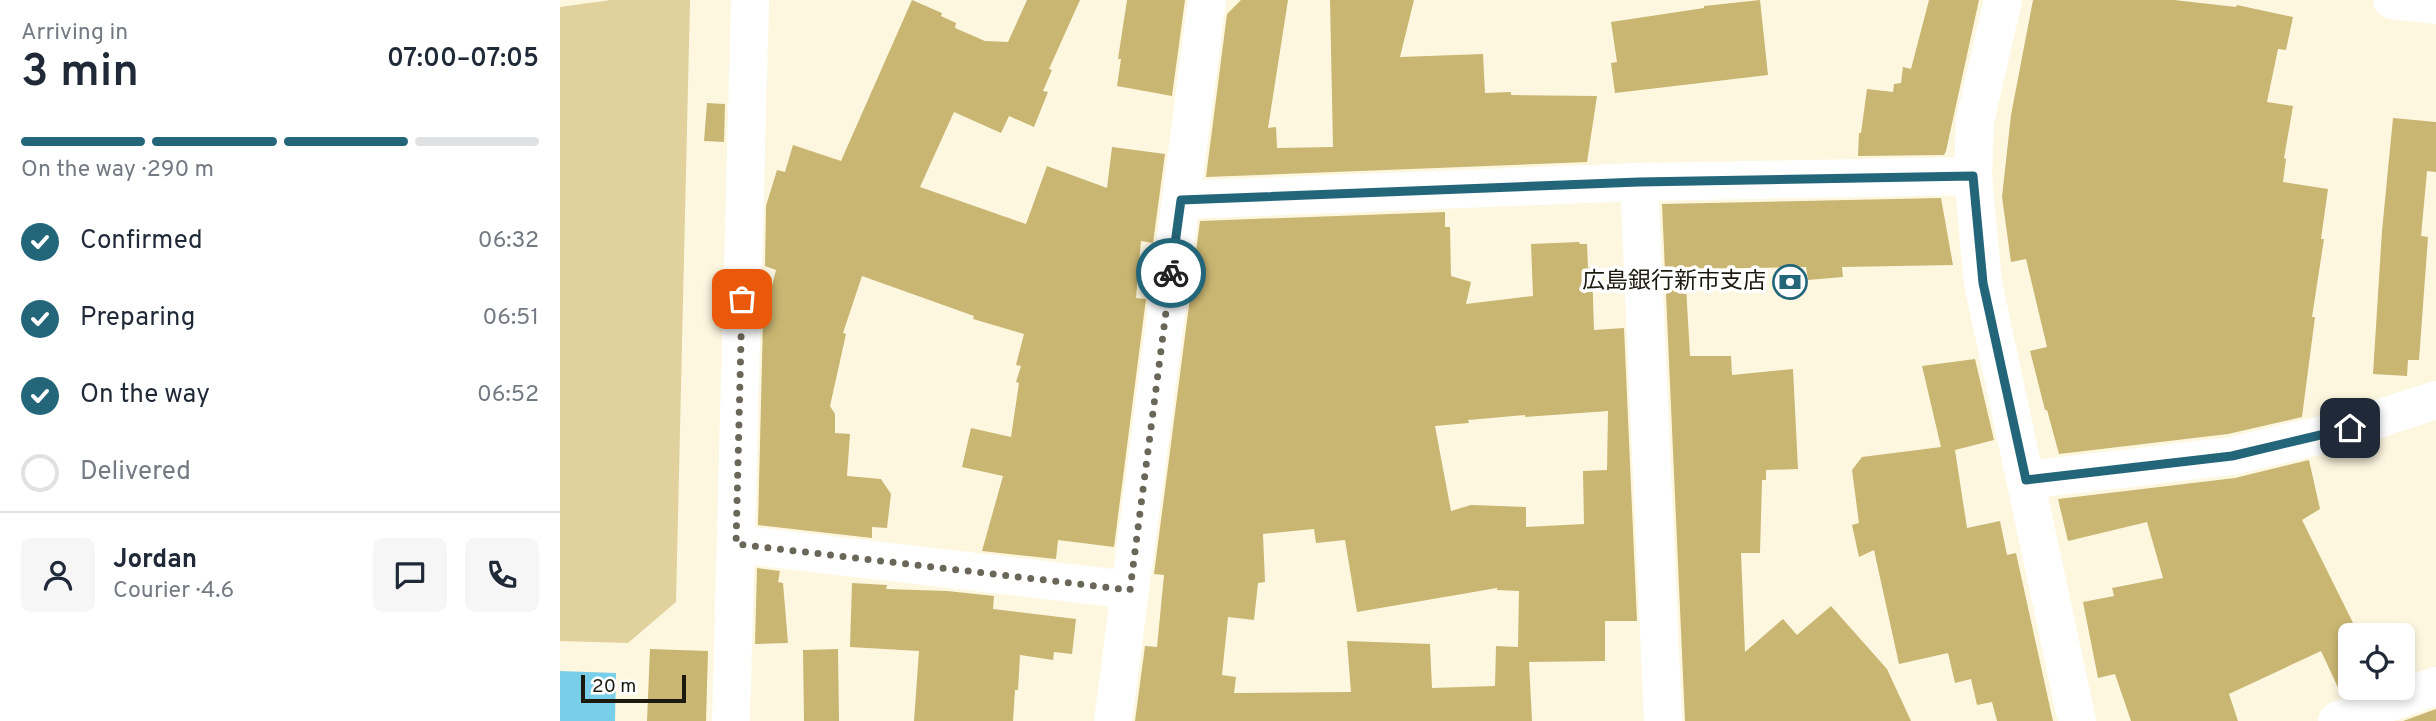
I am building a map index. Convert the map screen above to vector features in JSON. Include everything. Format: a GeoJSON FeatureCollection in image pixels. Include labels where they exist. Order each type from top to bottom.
{"type":"FeatureCollection","features":[{"type":"Feature","properties":{"kind":"street"},"geometry":{"type":"LineString","coordinates":[[731,721],[750,0]]}},
{"type":"Feature","properties":{"kind":"street"},"geometry":{"type":"LineString","coordinates":[[1114,721],[1207,0]]}},
{"type":"Feature","properties":{"kind":"street"},"geometry":{"type":"LineString","coordinates":[[2003,0],[1975,121],[1973,176],[1983,283],[2077,721]]}},
{"type":"Feature","properties":{"kind":"street"},"geometry":{"type":"LineString","coordinates":[[2392,0],[2436,5]]}},
{"type":"Feature","properties":{"kind":"street"},"geometry":{"type":"LineString","coordinates":[[1181,200],[1639,182],[1973,176]]}},
{"type":"Feature","properties":{"kind":"street"},"geometry":{"type":"LineString","coordinates":[[1639,182],[1664,721]]}},
{"type":"Feature","properties":{"kind":"street"},"geometry":{"type":"LineString","coordinates":[[2026,480],[2232,456],[2350,428],[2436,400]]}},
{"type":"Feature","properties":{"kind":"street"},"geometry":{"type":"LineString","coordinates":[[736,544],[1130,590]]}},
{"type":"Feature","properties":{"kind":"street"},"geometry":{"type":"LineString","coordinates":[[2337,721],[2436,686]]}},
{"type":"Feature","properties":{"kind":"shaded area"},"geometry":{"type":"Polygon","coordinates":[[[611,0],[690,0],[676,602],[628,643],[560,641],[560,7],[611,0]]]}},
{"type":"Feature","properties":{"kind":"water"},"geometry":{"type":"Polygon","coordinates":[[[560,671],[616,673],[615,721],[560,721],[560,671]]]}},
{"type":"Feature","properties":{"kind":"building"},"geometry":{"type":"Polygon","coordinates":[[[912,0],[942,13],[941,16],[956,23],[955,28],[985,41],[1008,42],[1027,0],[1080,0],[1049,69],[1052,70],[1043,91],[1048,92],[1034,127],[1009,116],[1001,133],[954,112],[920,187],[1026,224],[1047,166],[1107,188],[1112,147],[1165,154],[1153,243],[1141,241],[1136,298],[1146,299],[1114,547],[1058,540],[1056,559],[982,551],[1003,476],[962,467],[971,428],[1011,437],[1019,383],[1016,382],[1021,366],[1016,365],[1024,334],[973,319],[974,316],[862,276],[843,333],[846,334],[830,406],[835,414],[835,433],[850,434],[847,476],[881,479],[891,494],[887,528],[872,527],[872,538],[758,525],[763,321],[776,270],[765,266],[766,206],[777,170],[785,172],[793,145],[841,161],[912,0]]]}},
{"type":"Feature","properties":{"kind":"building"},"geometry":{"type":"Polygon","coordinates":[[[1127,0],[1185,0],[1172,96],[1117,86],[1121,59],[1118,59],[1127,0]]]}},
{"type":"Feature","properties":{"kind":"building"},"geometry":{"type":"Polygon","coordinates":[[[1241,0],[1288,0],[1268,128],[1276,127],[1277,148],[1333,147],[1330,0],[1414,0],[1400,57],[1483,54],[1485,93],[1597,96],[1587,162],[1206,177],[1227,14],[1241,0]]]}},
{"type":"Feature","properties":{"kind":"building"},"geometry":{"type":"Polygon","coordinates":[[[1760,0],[1768,75],[1615,93],[1611,63],[1617,62],[1611,22],[1704,6],[1760,0]]]}},
{"type":"Feature","properties":{"kind":"building"},"geometry":{"type":"Polygon","coordinates":[[[1929,0],[1979,0],[1946,151],[1944,155],[1858,156],[1867,89],[1893,92],[1894,84],[1901,83],[1903,67],[1911,69],[1929,0]]]}},
{"type":"Feature","properties":{"kind":"building"},"geometry":{"type":"Polygon","coordinates":[[[2033,0],[2174,0],[2237,5],[2293,17],[2286,50],[2278,49],[2267,102],[2293,106],[2284,158],[2283,182],[2328,189],[2302,417],[2228,434],[2059,454],[2030,351],[2047,347],[2026,259],[2011,262],[2002,197],[2011,115],[2033,0]]]}},
{"type":"Feature","properties":{"kind":"building"},"geometry":{"type":"Polygon","coordinates":[[[707,103],[725,104],[724,142],[704,141],[707,103]]]}},
{"type":"Feature","properties":{"kind":"building"},"geometry":{"type":"Polygon","coordinates":[[[2393,118],[2436,122],[2436,172],[2427,171],[2421,236],[2428,237],[2419,360],[2408,360],[2407,376],[2373,374],[2382,231],[2393,118]]]}},
{"type":"Feature","properties":{"kind":"building"},"geometry":{"type":"Polygon","coordinates":[[[1941,198],[1953,265],[1842,267],[1843,277],[1808,280],[1806,267],[1685,269],[1690,356],[1731,356],[1732,375],[1793,369],[1798,469],[1766,470],[1766,480],[1762,480],[1760,553],[1741,553],[1745,652],[1783,619],[1797,635],[1831,606],[1887,669],[1911,721],[1685,721],[1662,204],[1941,198]]]}},
{"type":"Feature","properties":{"kind":"building"},"geometry":{"type":"Polygon","coordinates":[[[1445,212],[1445,227],[1450,227],[1451,276],[1471,282],[1466,304],[1533,296],[1531,244],[1587,244],[1588,268],[1592,267],[1594,330],[1624,328],[1637,621],[1605,621],[1605,661],[1529,662],[1532,721],[1135,721],[1145,646],[1157,647],[1164,575],[1154,574],[1200,221],[1445,212]],[[1608,411],[1525,415],[1435,426],[1451,511],[1471,505],[1526,507],[1526,527],[1584,524],[1583,471],[1607,470],[1608,411]],[[1314,529],[1263,534],[1265,582],[1258,583],[1254,620],[1228,617],[1222,675],[1236,677],[1234,693],[1351,692],[1347,641],[1430,644],[1432,688],[1495,686],[1496,646],[1518,647],[1519,591],[1497,588],[1357,612],[1345,540],[1316,543],[1314,529]]]}},
{"type":"Feature","properties":{"kind":"building"},"geometry":{"type":"Polygon","coordinates":[[[1975,359],[1994,440],[1955,450],[1967,528],[2000,521],[2007,555],[2016,553],[2053,721],[1997,721],[1992,702],[1977,705],[1971,679],[1955,683],[1948,653],[1899,664],[1874,550],[1859,557],[1852,525],[1859,523],[1852,470],[1862,457],[1941,447],[1922,366],[1975,359]]]}},
{"type":"Feature","properties":{"kind":"building"},"geometry":{"type":"Polygon","coordinates":[[[2309,460],[2320,509],[2302,520],[2353,623],[2338,623],[2338,687],[2321,651],[2229,694],[2238,721],[2131,721],[2115,674],[2098,678],[2083,602],[2114,596],[2112,588],[2163,578],[2147,522],[2068,541],[2058,499],[2235,478],[2309,460]]]}},
{"type":"Feature","properties":{"kind":"building"},"geometry":{"type":"Polygon","coordinates":[[[757,568],[780,571],[778,582],[783,583],[788,643],[755,644],[757,568]]]}},
{"type":"Feature","properties":{"kind":"building"},"geometry":{"type":"Polygon","coordinates":[[[852,583],[887,585],[886,589],[994,596],[993,609],[1076,619],[1072,654],[1054,652],[1053,660],[1020,655],[1013,721],[914,721],[919,651],[850,647],[852,583]]]}},
{"type":"Feature","properties":{"kind":"building"},"geometry":{"type":"Polygon","coordinates":[[[650,649],[708,651],[706,721],[647,721],[650,649]]]}},
{"type":"Feature","properties":{"kind":"building"},"geometry":{"type":"Polygon","coordinates":[[[838,649],[839,721],[804,721],[803,650],[838,649]]]}},
{"type":"Feature","properties":{"kind":"building"},"geometry":{"type":"Polygon","coordinates":[[[2436,709],[2436,721],[2403,721],[2436,709]]]}},
{"type":"Feature","properties":{"kind":"way so far"},"geometry":{"type":"LineString","coordinates":[[742,299],[736,544],[1130,590],[1171,273]]}},
{"type":"Feature","properties":{"kind":"place","name":"広島銀行新市支店"},"geometry":{"type":"Point","coordinates":[1790,282]}},
{"type":"Feature","properties":{"kind":"route"},"geometry":{"type":"LineString","coordinates":[[1171,273],[1181,200],[1639,182],[1973,176],[1983,283],[2026,480],[2232,456],[2350,428]]}}]}
